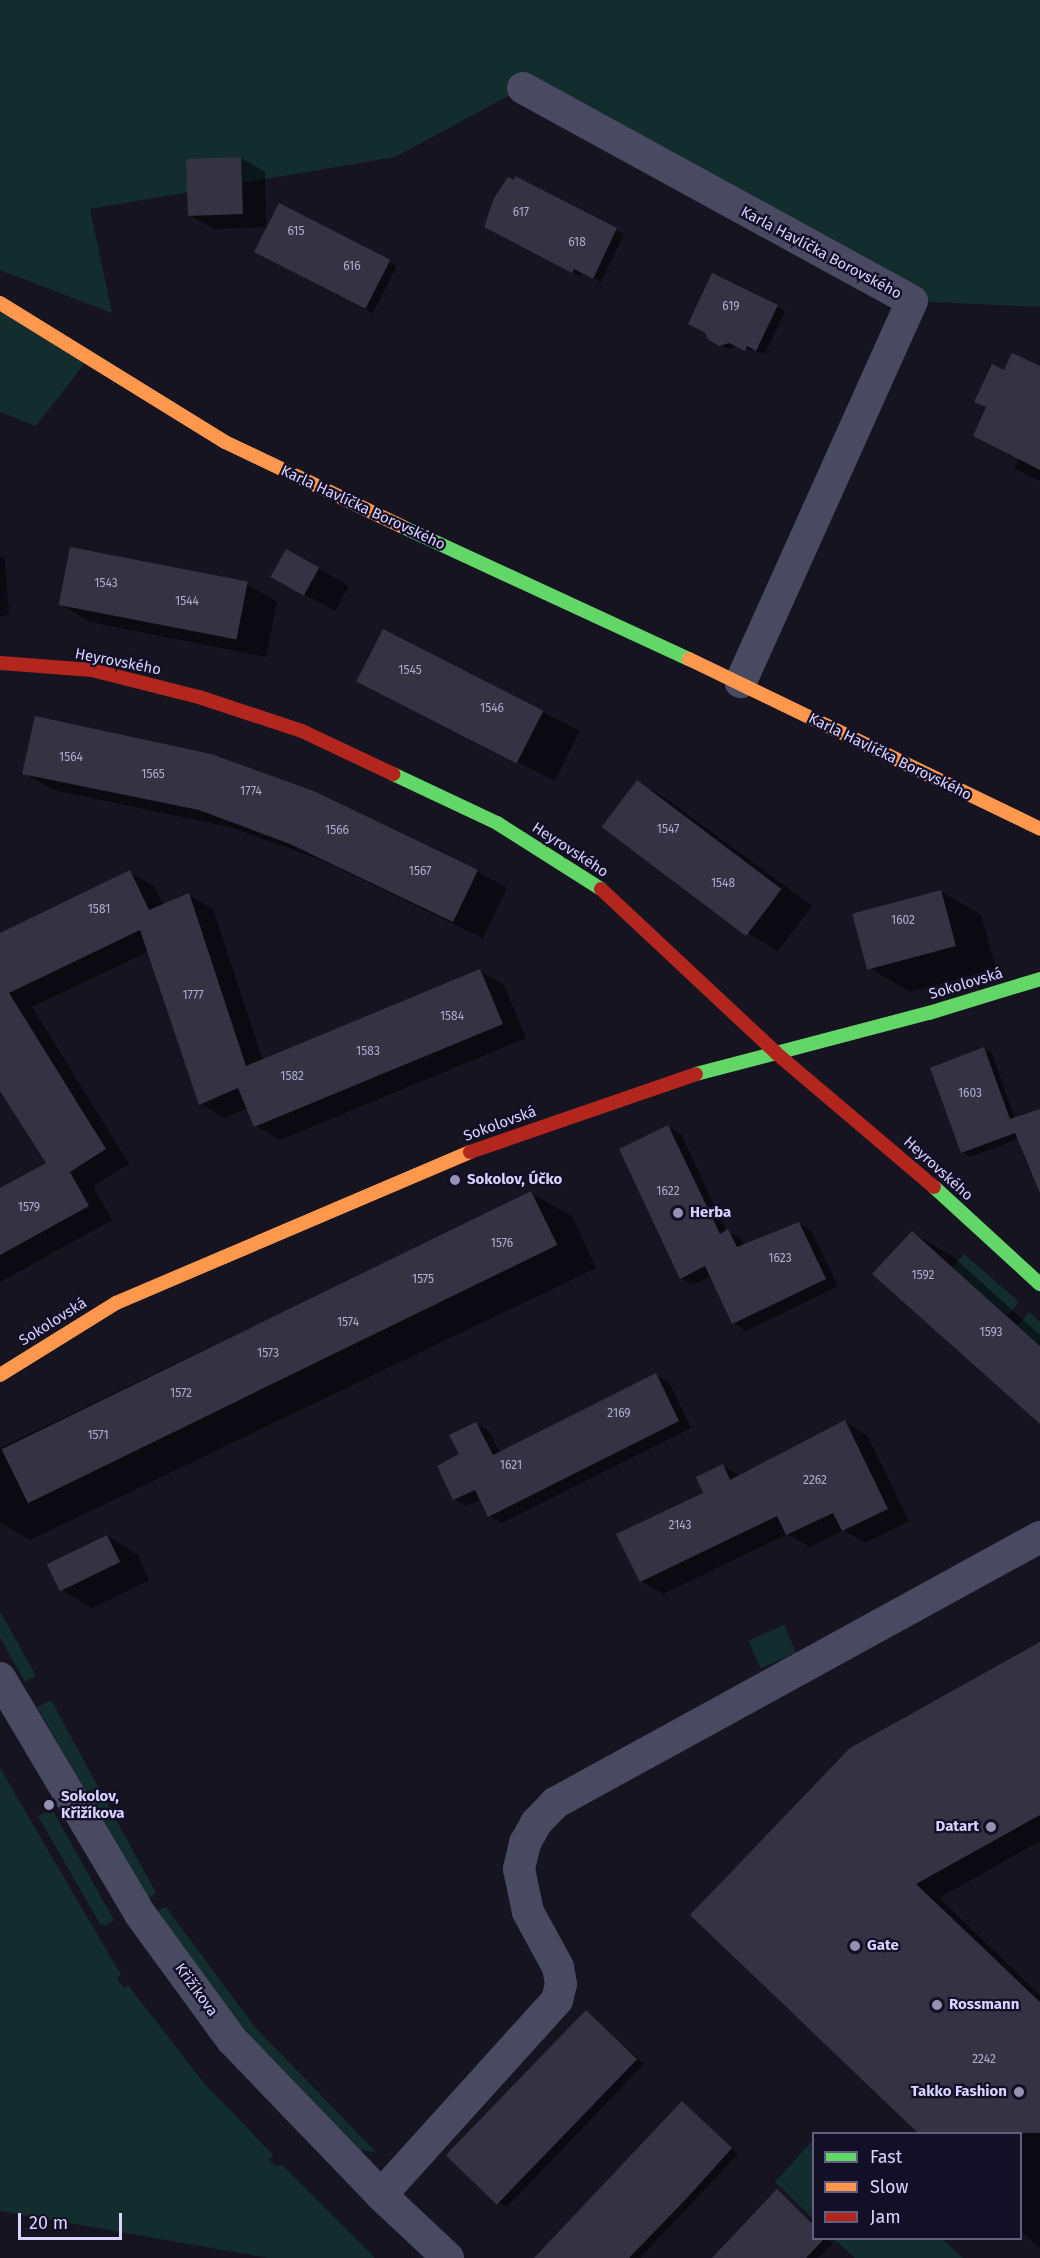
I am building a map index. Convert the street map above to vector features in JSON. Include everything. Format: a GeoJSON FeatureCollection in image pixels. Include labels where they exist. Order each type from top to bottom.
{"type":"FeatureCollection","features":[{"type":"Feature","properties":{"kind":"street","name":"Karla Havlíčka Borovského"},"geometry":{"type":"LineString","coordinates":[[523,88],[912,302],[741,682]]}},
{"type":"Feature","properties":{"kind":"street","name":"Karla Havlíčka Borovského"},"geometry":{"type":"LineString","coordinates":[[0,303],[225,442],[586,614],[741,682],[1040,829]]}},
{"type":"Feature","properties":{"kind":"street","name":"Heyrovského"},"geometry":{"type":"LineString","coordinates":[[0,663],[92,670],[199,697],[303,731],[497,823],[593,882],[776,1053],[904,1160],[1040,1284]]}},
{"type":"Feature","properties":{"kind":"street","name":"Sokolovská"},"geometry":{"type":"LineString","coordinates":[[0,1375],[116,1303],[486,1146],[692,1075],[1040,979]]}},
{"type":"Feature","properties":{"kind":"street"},"geometry":{"type":"LineString","coordinates":[[381,2195],[557,2000],[561,1984],[558,1967],[528,1912],[519,1869],[525,1843],[536,1822],[555,1803],[1040,1537]]}},
{"type":"Feature","properties":{"kind":"street","name":"Křižíkova"},"geometry":{"type":"LineString","coordinates":[[0,1678],[116,1876],[232,2040],[381,2195],[448,2258]]}},
{"type":"Feature","properties":{"kind":"green space"},"geometry":{"type":"Polygon","coordinates":[[[0,0],[1040,0],[1040,307],[912,301],[523,88],[395,157],[90,209],[112,313],[0,270],[0,0]]]}},
{"type":"Feature","properties":{"kind":"green space"},"geometry":{"type":"Polygon","coordinates":[[[0,303],[88,359],[36,426],[0,412],[0,303]]]}},
{"type":"Feature","properties":{"kind":"green space"},"geometry":{"type":"Polygon","coordinates":[[[964,1254],[1019,1302],[1007,1315],[952,1268],[964,1254]]]}},
{"type":"Feature","properties":{"kind":"green space"},"geometry":{"type":"Polygon","coordinates":[[[1029,1312],[1040,1322],[1040,1346],[1017,1326],[1029,1312]]]}},
{"type":"Feature","properties":{"kind":"green space"},"geometry":{"type":"Polygon","coordinates":[[[0,1611],[36,1676],[25,1682],[0,1638],[0,1611]]]}},
{"type":"Feature","properties":{"kind":"green space"},"geometry":{"type":"Polygon","coordinates":[[[784,1625],[796,1652],[761,1668],[748,1641],[784,1625]]]}},
{"type":"Feature","properties":{"kind":"green space"},"geometry":{"type":"Polygon","coordinates":[[[51,1700],[156,1893],[148,1899],[37,1707],[51,1700]]]}},
{"type":"Feature","properties":{"kind":"green space"},"geometry":{"type":"Polygon","coordinates":[[[0,1768],[121,1975],[117,1978],[124,1988],[128,1985],[203,2082],[273,2155],[269,2160],[277,2167],[281,2164],[375,2258],[269,2258],[0,2211],[0,1768]]]}},
{"type":"Feature","properties":{"kind":"green space"},"geometry":{"type":"Polygon","coordinates":[[[52,1809],[114,1920],[106,1925],[100,1924],[38,1816],[52,1809]]]}},
{"type":"Feature","properties":{"kind":"green space"},"geometry":{"type":"Polygon","coordinates":[[[166,1907],[254,2026],[376,2152],[359,2150],[309,2103],[219,2003],[157,1911],[166,1907]]]}},
{"type":"Feature","properties":{"kind":"green space"},"geometry":{"type":"Polygon","coordinates":[[[812,2141],[812,2218],[775,2182],[812,2141]]]}},
{"type":"Feature","properties":{"kind":"green space"},"geometry":{"type":"Polygon","coordinates":[[[835,2240],[943,2240],[963,2258],[855,2258],[835,2240]]]}},
{"type":"Feature","properties":{"kind":"building"},"geometry":{"type":"Polygon","coordinates":[[[241,157],[243,214],[188,216],[186,159],[241,157]]]}},
{"type":"Feature","properties":{"kind":"building"},"geometry":{"type":"Polygon","coordinates":[[[515,176],[617,228],[593,279],[574,269],[572,273],[484,227],[494,198],[508,177],[514,180],[515,176]]]}},
{"type":"Feature","properties":{"kind":"building"},"geometry":{"type":"Polygon","coordinates":[[[279,203],[390,260],[365,309],[254,252],[279,203]]]}},
{"type":"Feature","properties":{"kind":"building"},"geometry":{"type":"Polygon","coordinates":[[[712,273],[778,305],[756,351],[747,346],[745,351],[729,343],[719,346],[709,340],[704,332],[688,324],[712,273]]]}},
{"type":"Feature","properties":{"kind":"building"},"geometry":{"type":"Polygon","coordinates":[[[1012,353],[1040,366],[1040,470],[973,436],[986,407],[974,402],[992,364],[1004,370],[1012,353]]]}},
{"type":"Feature","properties":{"kind":"building"},"geometry":{"type":"Polygon","coordinates":[[[70,547],[248,582],[236,639],[59,605],[70,547]]]}},
{"type":"Feature","properties":{"kind":"building"},"geometry":{"type":"Polygon","coordinates":[[[286,549],[319,567],[304,595],[270,577],[286,549]]]}},
{"type":"Feature","properties":{"kind":"building"},"geometry":{"type":"Polygon","coordinates":[[[383,629],[543,711],[517,763],[356,682],[383,629]]]}},
{"type":"Feature","properties":{"kind":"building"},"geometry":{"type":"Polygon","coordinates":[[[35,716],[211,754],[316,792],[478,870],[453,922],[290,844],[199,810],[22,774],[35,716]]]}},
{"type":"Feature","properties":{"kind":"building"},"geometry":{"type":"Polygon","coordinates":[[[637,780],[782,889],[746,936],[601,827],[637,780]]]}},
{"type":"Feature","properties":{"kind":"building"},"geometry":{"type":"Polygon","coordinates":[[[130,870],[149,910],[189,893],[246,1066],[480,969],[503,1024],[254,1127],[238,1088],[199,1105],[140,930],[9,993],[106,1149],[70,1172],[89,1206],[0,1255],[0,1188],[46,1163],[0,1091],[0,933],[130,870]]]}},
{"type":"Feature","properties":{"kind":"building"},"geometry":{"type":"Polygon","coordinates":[[[941,890],[956,946],[867,970],[852,914],[941,890]]]}},
{"type":"Feature","properties":{"kind":"building"},"geometry":{"type":"Polygon","coordinates":[[[984,1047],[1010,1119],[1040,1109],[1040,1193],[1015,1133],[961,1153],[930,1068],[984,1047]]]}},
{"type":"Feature","properties":{"kind":"building"},"geometry":{"type":"Polygon","coordinates":[[[668,1125],[720,1234],[728,1229],[737,1247],[799,1222],[826,1279],[732,1324],[705,1266],[680,1279],[619,1149],[668,1125]]]}},
{"type":"Feature","properties":{"kind":"building"},"geometry":{"type":"Polygon","coordinates":[[[531,1191],[557,1245],[28,1503],[2,1449],[531,1191]]]}},
{"type":"Feature","properties":{"kind":"building"},"geometry":{"type":"Polygon","coordinates":[[[912,1231],[1040,1346],[1040,1424],[872,1274],[912,1231]]]}},
{"type":"Feature","properties":{"kind":"building"},"geometry":{"type":"Polygon","coordinates":[[[656,1373],[679,1421],[488,1517],[475,1490],[453,1500],[437,1466],[459,1454],[449,1435],[476,1422],[493,1455],[656,1373]]]}},
{"type":"Feature","properties":{"kind":"building"},"geometry":{"type":"Polygon","coordinates":[[[845,1420],[888,1509],[842,1531],[833,1513],[786,1535],[777,1516],[640,1582],[616,1534],[703,1493],[696,1477],[723,1464],[730,1480],[845,1420]]]}},
{"type":"Feature","properties":{"kind":"building"},"geometry":{"type":"Polygon","coordinates":[[[107,1535],[120,1562],[60,1591],[47,1564],[107,1535]]]}},
{"type":"Feature","properties":{"kind":"building"},"geometry":{"type":"Polygon","coordinates":[[[1040,1642],[1040,1815],[916,1884],[1040,2002],[1040,2133],[917,2132],[690,1915],[850,1748],[1040,1642]]]}},
{"type":"Feature","properties":{"kind":"building"},"geometry":{"type":"Polygon","coordinates":[[[586,2010],[637,2059],[497,2205],[446,2155],[586,2010]]]}},
{"type":"Feature","properties":{"kind":"building"},"geometry":{"type":"Polygon","coordinates":[[[682,2101],[732,2148],[687,2198],[629,2258],[534,2258],[682,2101]]]}},
{"type":"Feature","properties":{"kind":"building"},"geometry":{"type":"Polygon","coordinates":[[[777,2189],[812,2223],[812,2240],[823,2240],[806,2258],[712,2258],[777,2189]]]}},
{"type":"Feature","properties":{"kind":"traffic: fast"},"geometry":{"type":"LineString","coordinates":[[403,527],[689,659]]}},
{"type":"Feature","properties":{"kind":"traffic: fast"},"geometry":{"type":"LineString","coordinates":[[393,774],[497,823],[601,889]]}},
{"type":"Feature","properties":{"kind":"traffic: fast"},"geometry":{"type":"LineString","coordinates":[[696,1074],[929,1013],[1040,979]]}},
{"type":"Feature","properties":{"kind":"traffic: fast"},"geometry":{"type":"LineString","coordinates":[[934,1187],[1040,1284]]}},
{"type":"Feature","properties":{"kind":"traffic: slow"},"geometry":{"type":"LineString","coordinates":[[0,303],[225,442],[403,527]]}},
{"type":"Feature","properties":{"kind":"traffic: slow"},"geometry":{"type":"LineString","coordinates":[[689,659],[1040,829]]}},
{"type":"Feature","properties":{"kind":"traffic: slow"},"geometry":{"type":"LineString","coordinates":[[0,1375],[116,1303],[470,1152]]}},
{"type":"Feature","properties":{"kind":"traffic: jam"},"geometry":{"type":"LineString","coordinates":[[0,663],[92,670],[199,697],[302,731],[393,774]]}},
{"type":"Feature","properties":{"kind":"traffic: jam"},"geometry":{"type":"LineString","coordinates":[[601,889],[776,1053],[934,1187]]}},
{"type":"Feature","properties":{"kind":"traffic: jam"},"geometry":{"type":"LineString","coordinates":[[470,1152],[696,1074]]}},
{"type":"Feature","properties":{"kind":"place","name":"Sokolov, Účko"},"geometry":{"type":"Point","coordinates":[455,1180]}},
{"type":"Feature","properties":{"kind":"place","name":"Herba"},"geometry":{"type":"Point","coordinates":[678,1213]}},
{"type":"Feature","properties":{"kind":"place","name":"Sokolov, Křižíkova"},"geometry":{"type":"Point","coordinates":[49,1805]}},
{"type":"Feature","properties":{"kind":"place","name":"Datart"},"geometry":{"type":"Point","coordinates":[991,1827]}},
{"type":"Feature","properties":{"kind":"place","name":"Gate"},"geometry":{"type":"Point","coordinates":[855,1946]}},
{"type":"Feature","properties":{"kind":"place","name":"Rossmann"},"geometry":{"type":"Point","coordinates":[937,2005]}},
{"type":"Feature","properties":{"kind":"place","name":"Takko Fashion"},"geometry":{"type":"Point","coordinates":[1019,2092]}}]}
